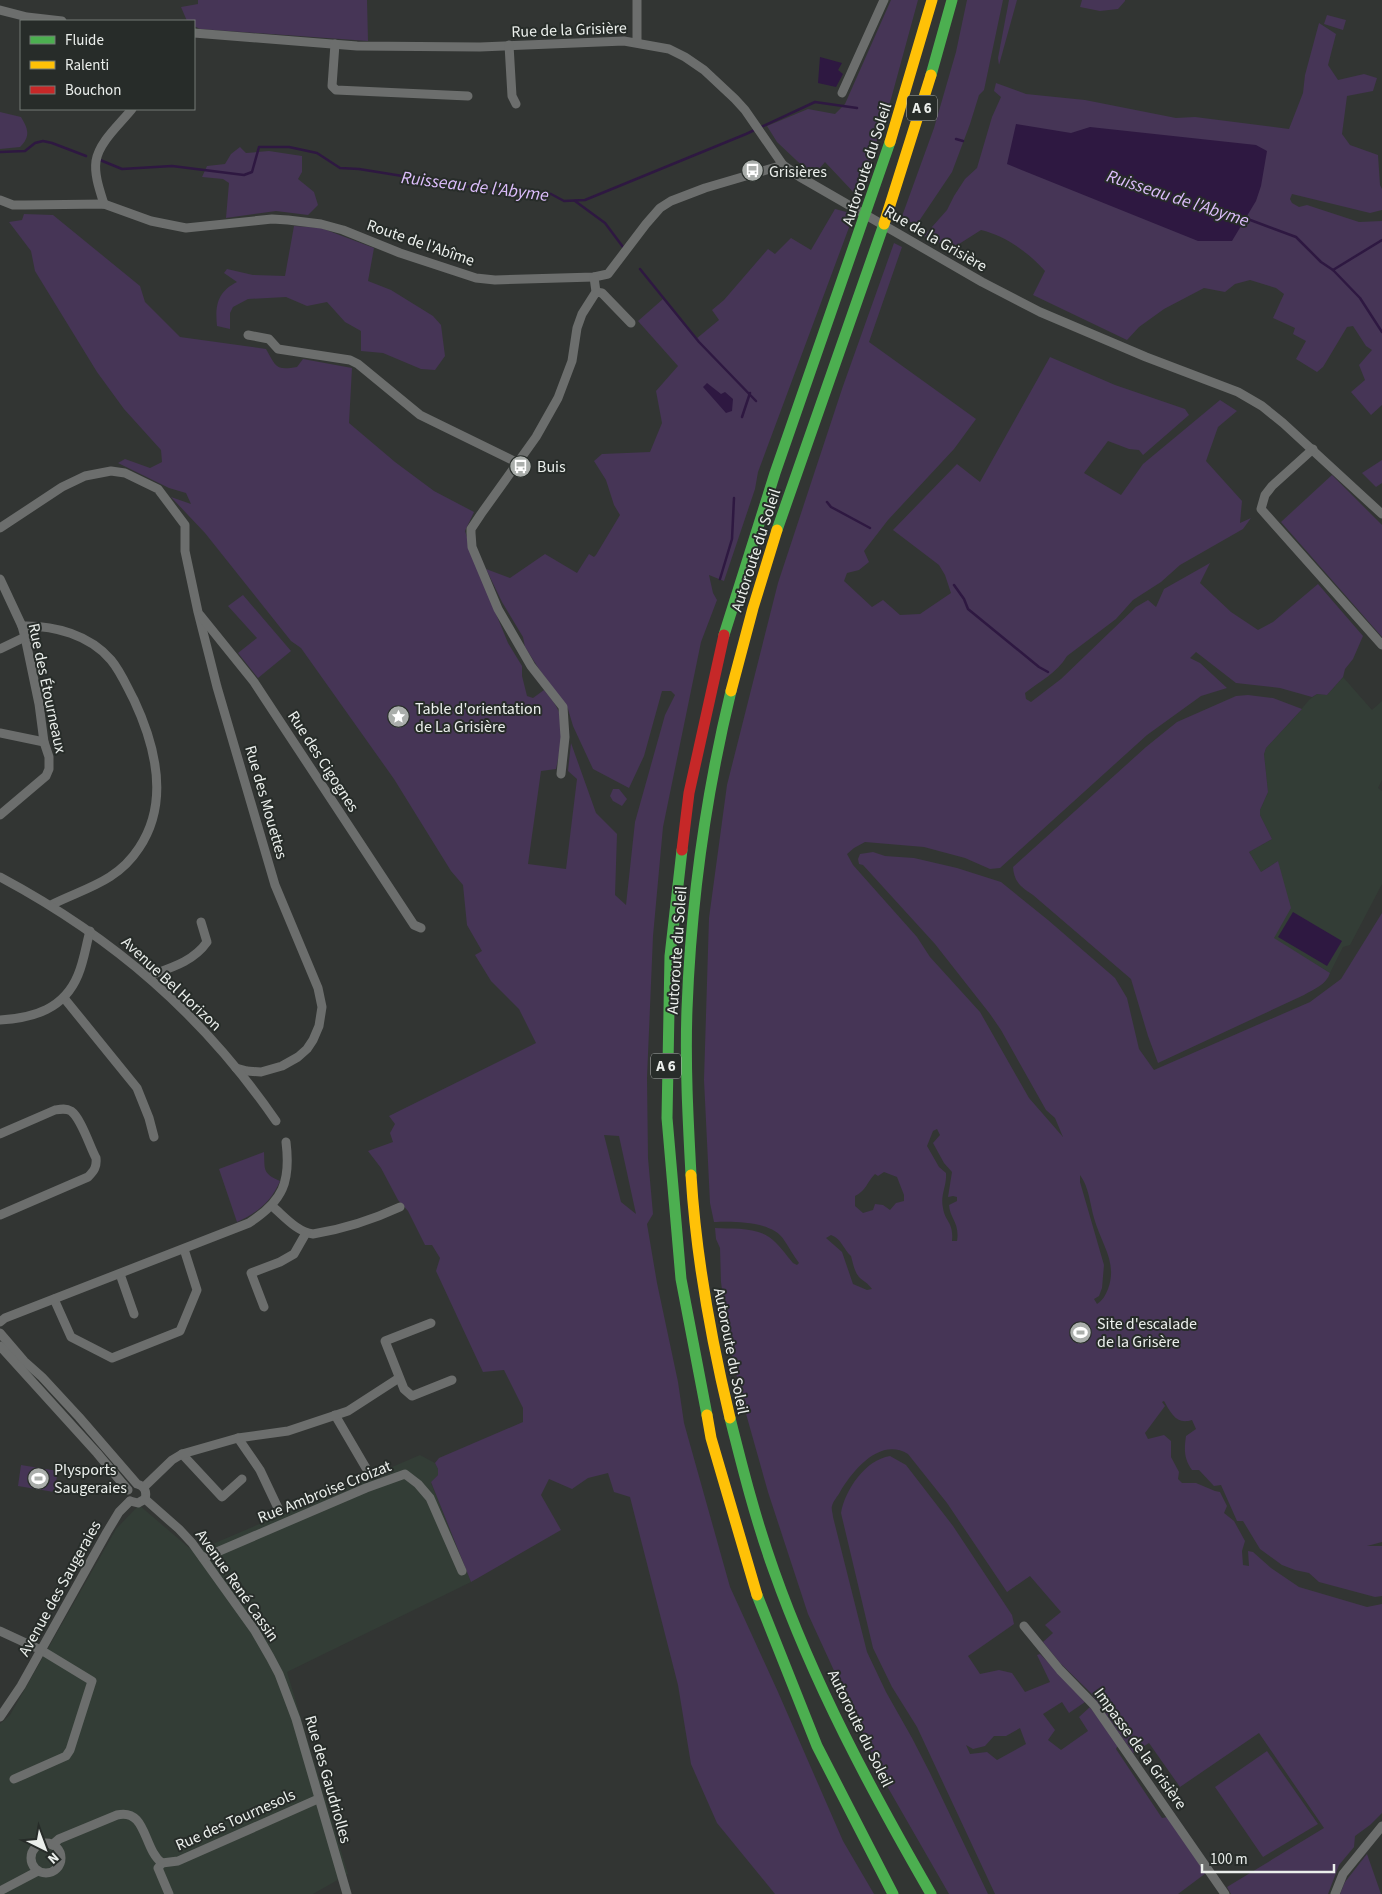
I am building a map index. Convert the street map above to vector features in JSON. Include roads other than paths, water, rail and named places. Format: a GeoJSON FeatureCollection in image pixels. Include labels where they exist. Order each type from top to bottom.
{"type":"FeatureCollection","features":[{"type":"Feature","properties":{"kind":"highway","name":"Autoroute du Soleil"},"geometry":{"type":"LineString","coordinates":[[893,1894],[840,1792],[803,1712],[758,1600],[737,1534],[702,1400],[683,1298],[671,1197],[666,1098],[666,1046],[672,925],[683,832],[701,729],[725,633],[757,526],[870,206],[904,101],[932,0]]}},
{"type":"Feature","properties":{"kind":"highway","name":"Autoroute du Soleil"},"geometry":{"type":"LineString","coordinates":[[931,1894],[865,1776],[827,1698],[783,1595],[756,1519],[724,1402],[711,1341],[695,1231],[686,1103],[688,987],[696,891],[704,824],[724,720],[746,634],[777,531],[888,215],[936,64],[952,0]]}},
{"type":"Feature","properties":{"kind":"street"},"geometry":{"type":"LineString","coordinates":[[637,0],[637,42]]}},
{"type":"Feature","properties":{"kind":"street"},"geometry":{"type":"LineString","coordinates":[[842,93],[884,0]]}},
{"type":"Feature","properties":{"kind":"street"},"geometry":{"type":"LineString","coordinates":[[2,9],[27,17],[53,20]]}},
{"type":"Feature","properties":{"kind":"street","name":"Rue de la Grisière"},"geometry":{"type":"LineString","coordinates":[[195,33],[357,46],[508,46],[624,41],[669,49],[704,70],[735,99],[783,165],[800,177],[982,282],[1040,312],[1238,392],[1262,406],[1313,449],[1382,514]]}},
{"type":"Feature","properties":{"kind":"street"},"geometry":{"type":"LineString","coordinates":[[335,44],[332,86],[336,90],[468,96]]}},
{"type":"Feature","properties":{"kind":"street"},"geometry":{"type":"LineString","coordinates":[[508,46],[512,96],[516,104]]}},
{"type":"Feature","properties":{"kind":"street"},"geometry":{"type":"LineString","coordinates":[[0,200],[26,205],[104,204],[96,174],[96,160],[99,152],[131,110]]}},
{"type":"Feature","properties":{"kind":"street","name":"Route de l'Abîme"},"geometry":{"type":"LineString","coordinates":[[104,204],[152,221],[186,228],[272,219],[321,224],[343,230],[400,253],[476,278],[495,280],[594,277],[608,274],[646,224],[660,208],[671,201],[705,188],[783,165]]}},
{"type":"Feature","properties":{"kind":"street"},"geometry":{"type":"LineString","coordinates":[[561,774],[566,738],[563,707],[531,666],[498,608],[472,547],[472,529],[536,437],[558,398],[572,361],[577,328],[582,314],[596,292],[594,277]]}},
{"type":"Feature","properties":{"kind":"street"},"geometry":{"type":"LineString","coordinates":[[596,292],[602,293],[631,323]]}},
{"type":"Feature","properties":{"kind":"street"},"geometry":{"type":"LineString","coordinates":[[248,335],[269,339],[278,349],[350,360],[358,364],[420,415],[518,463]]}},
{"type":"Feature","properties":{"kind":"street"},"geometry":{"type":"LineString","coordinates":[[1313,449],[1272,486],[1265,496],[1261,509],[1382,645]]}},
{"type":"Feature","properties":{"kind":"street","name":"Rue des Mouettes"},"geometry":{"type":"LineString","coordinates":[[0,528],[62,487],[85,476],[111,471],[125,473],[158,489],[185,525],[185,550],[217,687],[275,885],[318,988],[322,1007],[319,1026],[313,1040],[298,1057],[282,1066],[261,1072],[236,1068]]}},
{"type":"Feature","properties":{"kind":"street","name":"Rue des Étourneaux"},"geometry":{"type":"LineString","coordinates":[[0,579],[22,626],[39,704],[44,742],[49,757],[49,769],[46,776],[0,814]]}},
{"type":"Feature","properties":{"kind":"street","name":"Rue des Cigognes"},"geometry":{"type":"LineString","coordinates":[[198,612],[254,682],[414,925],[421,928]]}},
{"type":"Feature","properties":{"kind":"street"},"geometry":{"type":"LineString","coordinates":[[22,626],[38,625],[72,633],[89,642],[111,660],[119,671],[139,712],[150,741],[157,770],[156,804],[153,820],[139,849],[122,869],[105,881],[52,905]]}},
{"type":"Feature","properties":{"kind":"street"},"geometry":{"type":"LineString","coordinates":[[0,649],[25,637]]}},
{"type":"Feature","properties":{"kind":"street"},"geometry":{"type":"LineString","coordinates":[[0,732],[44,742]]}},
{"type":"Feature","properties":{"kind":"street","name":"Avenue Bel Horizon"},"geometry":{"type":"LineString","coordinates":[[2,881],[52,905],[90,931],[148,976],[190,1016],[236,1068],[276,1121]]}},
{"type":"Feature","properties":{"kind":"street"},"geometry":{"type":"LineString","coordinates":[[148,976],[189,960],[199,953],[207,942],[201,922]]}},
{"type":"Feature","properties":{"kind":"street"},"geometry":{"type":"LineString","coordinates":[[0,1020],[36,1015],[49,1010],[64,998],[79,974],[90,931]]}},
{"type":"Feature","properties":{"kind":"street"},"geometry":{"type":"LineString","coordinates":[[64,998],[137,1088],[149,1118],[154,1137]]}},
{"type":"Feature","properties":{"kind":"street"},"geometry":{"type":"LineString","coordinates":[[0,1134],[55,1110],[62,1108],[70,1110],[76,1116],[96,1158],[96,1166],[94,1172],[88,1177],[0,1215]]}},
{"type":"Feature","properties":{"kind":"street"},"geometry":{"type":"LineString","coordinates":[[0,1322],[5,1318],[249,1223],[272,1206],[280,1195],[286,1176],[288,1156],[286,1142]]}},
{"type":"Feature","properties":{"kind":"street"},"geometry":{"type":"LineString","coordinates":[[272,1206],[306,1233],[320,1232],[378,1218],[400,1206]]}},
{"type":"Feature","properties":{"kind":"street"},"geometry":{"type":"LineString","coordinates":[[264,1306],[251,1273],[280,1262],[294,1254],[306,1233]]}},
{"type":"Feature","properties":{"kind":"street"},"geometry":{"type":"LineString","coordinates":[[54,1299],[71,1337],[112,1358],[180,1331],[197,1290],[184,1249]]}},
{"type":"Feature","properties":{"kind":"street"},"geometry":{"type":"LineString","coordinates":[[120,1274],[134,1314]]}},
{"type":"Feature","properties":{"kind":"street"},"geometry":{"type":"LineString","coordinates":[[431,1323],[385,1341],[404,1389],[412,1396],[452,1380]]}},
{"type":"Feature","properties":{"kind":"street"},"geometry":{"type":"LineString","coordinates":[[0,1333],[24,1361],[42,1377],[140,1486],[146,1491],[145,1499],[138,1503],[130,1501],[127,1496],[131,1486],[140,1486],[182,1454],[238,1438],[288,1431],[348,1411],[399,1378]]}},
{"type":"Feature","properties":{"kind":"street"},"geometry":{"type":"LineString","coordinates":[[0,1346],[128,1490]]}},
{"type":"Feature","properties":{"kind":"street"},"geometry":{"type":"LineString","coordinates":[[335,1415],[366,1468]]}},
{"type":"Feature","properties":{"kind":"street"},"geometry":{"type":"LineString","coordinates":[[238,1438],[260,1470],[278,1508]]}},
{"type":"Feature","properties":{"kind":"street"},"geometry":{"type":"LineString","coordinates":[[182,1454],[222,1497],[242,1479]]}},
{"type":"Feature","properties":{"kind":"street","name":"Rue Ambroise Croizat"},"geometry":{"type":"LineString","coordinates":[[203,1558],[366,1488],[405,1474],[418,1484],[430,1498],[462,1571]]}},
{"type":"Feature","properties":{"kind":"street","name":"Avenue René Cassin"},"geometry":{"type":"LineString","coordinates":[[145,1499],[179,1529],[203,1558],[254,1631],[279,1674]]}},
{"type":"Feature","properties":{"kind":"street","name":"Avenue des Saugeraies"},"geometry":{"type":"LineString","coordinates":[[0,1717],[21,1686],[119,1512],[130,1501]]}},
{"type":"Feature","properties":{"kind":"street","name":"Impasse de la Grisière"},"geometry":{"type":"LineString","coordinates":[[1024,1626],[1060,1670],[1094,1705],[1226,1894]]}},
{"type":"Feature","properties":{"kind":"street"},"geometry":{"type":"LineString","coordinates":[[1,1634],[41,1650],[92,1681],[70,1750],[66,1756],[14,1780]]}},
{"type":"Feature","properties":{"kind":"street","name":"Rue des Gaudriolles"},"geometry":{"type":"LineString","coordinates":[[279,1674],[296,1720],[347,1894]]}},
{"type":"Feature","properties":{"kind":"street","name":"Rue des Tournesols"},"geometry":{"type":"LineString","coordinates":[[169,1894],[158,1868],[162,1863],[178,1861],[318,1799]]}},
{"type":"Feature","properties":{"kind":"street","name":"Rue des Tournesols"},"geometry":{"type":"LineString","coordinates":[[38,1871],[32,1858],[35,1850],[43,1844],[52,1845],[59,1839],[125,1813],[132,1815],[140,1822],[154,1856],[162,1863]]}},
{"type":"Feature","properties":{"kind":"street"},"geometry":{"type":"LineString","coordinates":[[1335,1894],[1343,1874],[1382,1826]]}},
{"type":"Feature","properties":{"kind":"street"},"geometry":{"type":"LineString","coordinates":[[0,1891],[38,1871],[43,1873],[52,1872],[59,1866],[61,1856],[52,1845]]}},
{"type":"Feature","properties":{"kind":"water"},"geometry":{"type":"Polygon","coordinates":[[[820,57],[842,63],[838,70],[843,74],[836,87],[818,83],[820,57]]]}},
{"type":"Feature","properties":{"kind":"water"},"geometry":{"type":"Polygon","coordinates":[[[1016,124],[1071,133],[1090,127],[1256,145],[1267,151],[1261,186],[1256,201],[1232,241],[1198,241],[1007,164],[1016,124]]]}},
{"type":"Feature","properties":{"kind":"water"},"geometry":{"type":"Polygon","coordinates":[[[707,383],[721,394],[725,392],[733,399],[732,411],[726,413],[703,387],[707,383]]]}},
{"type":"Feature","properties":{"kind":"water"},"geometry":{"type":"Polygon","coordinates":[[[1293,912],[1342,941],[1327,966],[1278,937],[1293,912]]]}},
{"type":"Feature","properties":{"kind":"waterway","name":"Ruisseau de l'Abyme"},"geometry":{"type":"LineString","coordinates":[[100,160],[122,169],[172,166],[244,175],[252,172],[259,147],[289,147],[317,153],[340,168],[359,169],[483,189],[527,190],[551,194],[564,201],[585,200],[746,134],[815,102],[857,108]]}},
{"type":"Feature","properties":{"kind":"waterway","name":"Ruisseau de l'Abyme"},"geometry":{"type":"LineString","coordinates":[[956,139],[963,141]]}},
{"type":"Feature","properties":{"kind":"waterway","name":"Ruisseau de l'Abyme"},"geometry":{"type":"LineString","coordinates":[[0,152],[25,151],[35,143],[43,141],[86,156]]}},
{"type":"Feature","properties":{"kind":"waterway"},"geometry":{"type":"LineString","coordinates":[[575,201],[605,223],[623,247]]}},
{"type":"Feature","properties":{"kind":"waterway","name":"Ruisseau de l'Abyme"},"geometry":{"type":"LineString","coordinates":[[1245,218],[1296,237],[1321,262],[1333,270],[1360,298],[1382,332]]}},
{"type":"Feature","properties":{"kind":"waterway"},"geometry":{"type":"LineString","coordinates":[[1333,270],[1382,240]]}},
{"type":"Feature","properties":{"kind":"waterway"},"geometry":{"type":"LineString","coordinates":[[640,269],[699,342],[756,401]]}},
{"type":"Feature","properties":{"kind":"waterway"},"geometry":{"type":"LineString","coordinates":[[742,417],[750,393]]}},
{"type":"Feature","properties":{"kind":"waterway"},"geometry":{"type":"LineString","coordinates":[[720,579],[732,539],[734,498]]}},
{"type":"Feature","properties":{"kind":"waterway"},"geometry":{"type":"LineString","coordinates":[[827,502],[831,507],[870,528]]}},
{"type":"Feature","properties":{"kind":"waterway"},"geometry":{"type":"LineString","coordinates":[[954,585],[964,599],[968,609],[1039,667],[1048,672]]}},
{"type":"Feature","properties":{"kind":"place","name":"Grisières"},"geometry":{"type":"Point","coordinates":[753,171]}},
{"type":"Feature","properties":{"kind":"place","name":"Buis"},"geometry":{"type":"Point","coordinates":[521,466]}},
{"type":"Feature","properties":{"kind":"place","name":"Table d'orientation de La Grisière"},"geometry":{"type":"Point","coordinates":[399,717]}},
{"type":"Feature","properties":{"kind":"place","name":"Site d'escalade de la Grisère"},"geometry":{"type":"Point","coordinates":[1081,1332]}},
{"type":"Feature","properties":{"kind":"place","name":"Plysports Saugeraies"},"geometry":{"type":"Point","coordinates":[38,1478]}}]}
